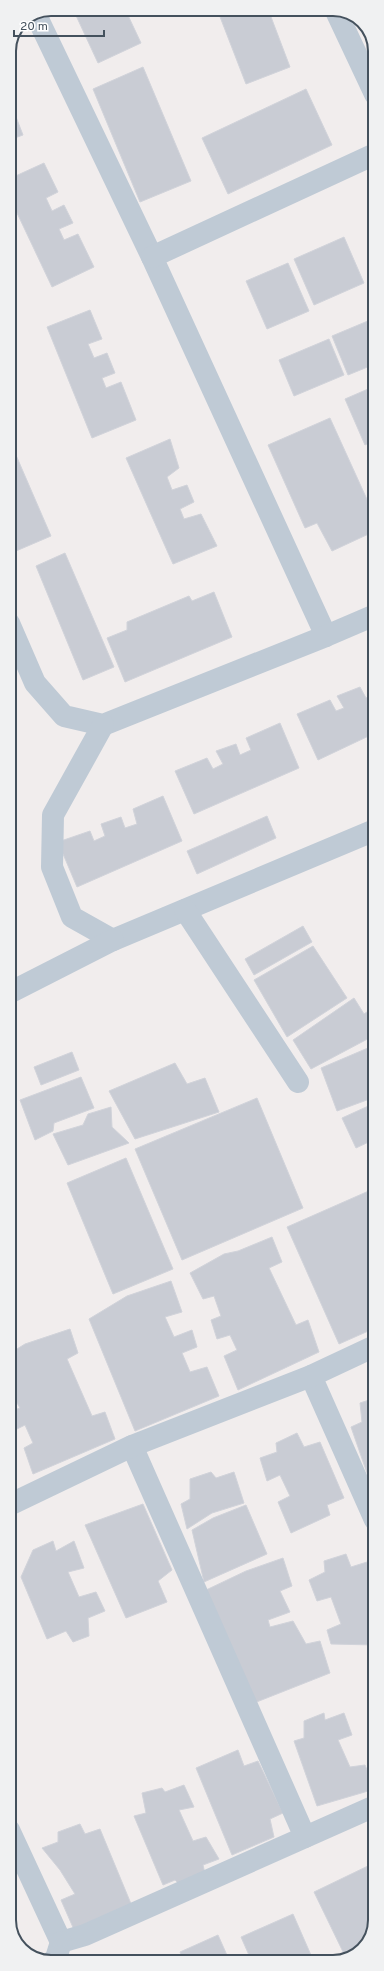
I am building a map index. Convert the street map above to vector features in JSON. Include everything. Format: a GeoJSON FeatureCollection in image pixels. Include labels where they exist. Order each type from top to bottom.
{"type":"FeatureCollection","features":[{"type":"Feature","properties":{"kind":"street"},"geometry":{"type":"LineString","coordinates":[[339,17],[368,79]]}},
{"type":"Feature","properties":{"kind":"street"},"geometry":{"type":"LineString","coordinates":[[38,19],[152,257],[326,636]]}},
{"type":"Feature","properties":{"kind":"street"},"geometry":{"type":"LineString","coordinates":[[152,257],[368,157]]}},
{"type":"Feature","properties":{"kind":"street"},"geometry":{"type":"LineString","coordinates":[[16,639],[35,683],[64,716],[103,725],[368,618]]}},
{"type":"Feature","properties":{"kind":"street"},"geometry":{"type":"LineString","coordinates":[[103,725],[53,815],[52,867],[72,917],[113,940]]}},
{"type":"Feature","properties":{"kind":"street"},"geometry":{"type":"LineString","coordinates":[[16,989],[113,940],[368,833]]}},
{"type":"Feature","properties":{"kind":"street"},"geometry":{"type":"LineString","coordinates":[[185,910],[298,1082]]}},
{"type":"Feature","properties":{"kind":"street"},"geometry":{"type":"LineString","coordinates":[[16,1502],[132,1446],[311,1376],[368,1349]]}},
{"type":"Feature","properties":{"kind":"street"},"geometry":{"type":"LineString","coordinates":[[311,1376],[368,1504]]}},
{"type":"Feature","properties":{"kind":"street"},"geometry":{"type":"LineString","coordinates":[[132,1446],[305,1837]]}},
{"type":"Feature","properties":{"kind":"street"},"geometry":{"type":"LineString","coordinates":[[61,1942],[84,1935],[368,1809]]}},
{"type":"Feature","properties":{"kind":"street"},"geometry":{"type":"LineString","coordinates":[[16,1845],[61,1942],[57,1955]]}},
{"type":"Feature","properties":{"kind":"building"},"geometry":{"type":"Polygon","coordinates":[[[76,16],[128,16],[141,43],[98,63],[76,16]]]}},
{"type":"Feature","properties":{"kind":"building"},"geometry":{"type":"Polygon","coordinates":[[[220,16],[271,16],[290,67],[246,84],[220,16]]]}},
{"type":"Feature","properties":{"kind":"building"},"geometry":{"type":"Polygon","coordinates":[[[143,67],[191,181],[140,202],[93,89],[143,67]]]}},
{"type":"Feature","properties":{"kind":"building"},"geometry":{"type":"Polygon","coordinates":[[[306,89],[332,145],[228,194],[202,138],[306,89]]]}},
{"type":"Feature","properties":{"kind":"building"},"geometry":{"type":"Polygon","coordinates":[[[16,117],[23,135],[16,138],[16,117]]]}},
{"type":"Feature","properties":{"kind":"building"},"geometry":{"type":"Polygon","coordinates":[[[44,163],[58,192],[46,198],[52,211],[64,205],[73,223],[59,229],[64,240],[78,234],[94,267],[52,287],[16,211],[16,176],[44,163]]]}},
{"type":"Feature","properties":{"kind":"building"},"geometry":{"type":"Polygon","coordinates":[[[344,237],[364,283],[314,305],[294,259],[344,237]]]}},
{"type":"Feature","properties":{"kind":"building"},"geometry":{"type":"Polygon","coordinates":[[[288,263],[309,311],[267,329],[246,281],[288,263]]]}},
{"type":"Feature","properties":{"kind":"building"},"geometry":{"type":"Polygon","coordinates":[[[90,310],[102,339],[88,344],[94,358],[107,353],[115,373],[102,378],[106,388],[121,382],[136,420],[92,438],[47,327],[90,310]]]}},
{"type":"Feature","properties":{"kind":"building"},"geometry":{"type":"Polygon","coordinates":[[[368,321],[368,367],[348,375],[332,336],[368,321]]]}},
{"type":"Feature","properties":{"kind":"building"},"geometry":{"type":"Polygon","coordinates":[[[329,339],[344,375],[294,396],[279,360],[329,339]]]}},
{"type":"Feature","properties":{"kind":"building"},"geometry":{"type":"Polygon","coordinates":[[[368,389],[368,444],[365,445],[345,399],[368,389]]]}},
{"type":"Feature","properties":{"kind":"building"},"geometry":{"type":"Polygon","coordinates":[[[330,418],[368,502],[368,534],[332,551],[317,523],[305,528],[268,445],[330,418]]]}},
{"type":"Feature","properties":{"kind":"building"},"geometry":{"type":"Polygon","coordinates":[[[170,439],[179,468],[167,477],[172,490],[187,485],[194,502],[180,509],[184,519],[201,514],[217,546],[173,564],[126,458],[170,439]]]}},
{"type":"Feature","properties":{"kind":"building"},"geometry":{"type":"Polygon","coordinates":[[[16,455],[51,536],[16,551],[16,455]]]}},
{"type":"Feature","properties":{"kind":"building"},"geometry":{"type":"Polygon","coordinates":[[[65,553],[114,667],[83,680],[36,566],[65,553]]]}},
{"type":"Feature","properties":{"kind":"building"},"geometry":{"type":"Polygon","coordinates":[[[214,592],[232,637],[125,682],[107,638],[127,630],[127,622],[189,596],[192,601],[214,592]]]}},
{"type":"Feature","properties":{"kind":"building"},"geometry":{"type":"Polygon","coordinates":[[[360,687],[366,698],[368,697],[368,736],[318,760],[297,714],[330,700],[336,711],[344,708],[337,696],[360,687]]]}},
{"type":"Feature","properties":{"kind":"building"},"geometry":{"type":"Polygon","coordinates":[[[280,723],[299,768],[194,814],[175,771],[207,758],[213,769],[223,764],[216,751],[236,744],[240,755],[251,750],[246,738],[280,723]]]}},
{"type":"Feature","properties":{"kind":"building"},"geometry":{"type":"Polygon","coordinates":[[[163,796],[182,841],[77,887],[58,842],[90,831],[94,841],[105,836],[101,824],[121,817],[125,828],[137,824],[133,809],[163,796]]]}},
{"type":"Feature","properties":{"kind":"building"},"geometry":{"type":"Polygon","coordinates":[[[267,816],[276,838],[197,874],[187,851],[267,816]]]}},
{"type":"Feature","properties":{"kind":"building"},"geometry":{"type":"Polygon","coordinates":[[[303,926],[312,942],[254,975],[245,959],[303,926]]]}},
{"type":"Feature","properties":{"kind":"building"},"geometry":{"type":"Polygon","coordinates":[[[313,946],[347,998],[287,1037],[254,980],[313,946]]]}},
{"type":"Feature","properties":{"kind":"building"},"geometry":{"type":"Polygon","coordinates":[[[354,998],[364,1014],[368,1011],[368,1039],[311,1069],[293,1040],[354,998]]]}},
{"type":"Feature","properties":{"kind":"building"},"geometry":{"type":"Polygon","coordinates":[[[368,1048],[368,1100],[337,1111],[321,1068],[368,1048]]]}},
{"type":"Feature","properties":{"kind":"building"},"geometry":{"type":"Polygon","coordinates":[[[72,1052],[79,1070],[41,1085],[34,1067],[72,1052]]]}},
{"type":"Feature","properties":{"kind":"building"},"geometry":{"type":"Polygon","coordinates":[[[175,1063],[187,1084],[205,1078],[219,1112],[135,1139],[109,1091],[175,1063]]]}},
{"type":"Feature","properties":{"kind":"building"},"geometry":{"type":"Polygon","coordinates":[[[81,1077],[94,1108],[54,1123],[53,1131],[35,1140],[20,1100],[81,1077]]]}},
{"type":"Feature","properties":{"kind":"building"},"geometry":{"type":"Polygon","coordinates":[[[257,1098],[303,1208],[182,1260],[135,1149],[257,1098]]]}},
{"type":"Feature","properties":{"kind":"building"},"geometry":{"type":"Polygon","coordinates":[[[368,1106],[368,1142],[356,1148],[342,1118],[368,1106]]]}},
{"type":"Feature","properties":{"kind":"building"},"geometry":{"type":"Polygon","coordinates":[[[111,1107],[112,1127],[129,1143],[68,1165],[53,1134],[83,1125],[88,1114],[111,1107]]]}},
{"type":"Feature","properties":{"kind":"building"},"geometry":{"type":"Polygon","coordinates":[[[126,1158],[173,1269],[113,1294],[67,1183],[126,1158]]]}},
{"type":"Feature","properties":{"kind":"building"},"geometry":{"type":"Polygon","coordinates":[[[368,1191],[368,1331],[339,1344],[287,1227],[368,1191]]]}},
{"type":"Feature","properties":{"kind":"building"},"geometry":{"type":"Polygon","coordinates":[[[272,1237],[282,1262],[269,1268],[296,1325],[308,1320],[319,1352],[238,1390],[224,1356],[237,1350],[230,1335],[217,1339],[211,1320],[221,1316],[214,1296],[203,1299],[190,1273],[224,1254],[238,1251],[272,1237]]]}},
{"type":"Feature","properties":{"kind":"building"},"geometry":{"type":"Polygon","coordinates":[[[171,1281],[182,1312],[165,1317],[174,1337],[192,1330],[197,1347],[182,1353],[190,1372],[207,1367],[219,1396],[135,1431],[89,1319],[127,1296],[171,1281]]]}},
{"type":"Feature","properties":{"kind":"building"},"geometry":{"type":"Polygon","coordinates":[[[70,1329],[78,1353],[67,1359],[92,1416],[105,1412],[115,1439],[33,1474],[24,1448],[33,1443],[25,1425],[16,1430],[16,1409],[20,1408],[16,1401],[16,1350],[25,1344],[70,1329]]]}},
{"type":"Feature","properties":{"kind":"building"},"geometry":{"type":"Polygon","coordinates":[[[368,1400],[368,1476],[351,1427],[362,1422],[360,1403],[368,1400]]]}},
{"type":"Feature","properties":{"kind":"building"},"geometry":{"type":"Polygon","coordinates":[[[297,1433],[304,1447],[320,1442],[344,1498],[327,1505],[330,1515],[291,1533],[278,1502],[290,1496],[280,1475],[267,1481],[260,1458],[277,1452],[276,1443],[297,1433]]]}},
{"type":"Feature","properties":{"kind":"building"},"geometry":{"type":"Polygon","coordinates":[[[211,1472],[216,1478],[234,1472],[244,1503],[212,1513],[187,1529],[181,1504],[190,1499],[190,1479],[211,1472]]]}},
{"type":"Feature","properties":{"kind":"building"},"geometry":{"type":"Polygon","coordinates":[[[143,1504],[172,1570],[158,1581],[167,1602],[126,1618],[85,1525],[143,1504]]]}},
{"type":"Feature","properties":{"kind":"building"},"geometry":{"type":"Polygon","coordinates":[[[246,1505],[267,1554],[204,1582],[192,1530],[213,1518],[246,1505]]]}},
{"type":"Feature","properties":{"kind":"building"},"geometry":{"type":"Polygon","coordinates":[[[53,1541],[56,1551],[74,1541],[84,1568],[68,1572],[79,1597],[96,1592],[105,1611],[88,1618],[89,1636],[73,1642],[66,1631],[47,1639],[21,1577],[33,1550],[53,1541]]]}},
{"type":"Feature","properties":{"kind":"building"},"geometry":{"type":"Polygon","coordinates":[[[346,1554],[351,1567],[367,1562],[368,1645],[331,1644],[327,1630],[341,1624],[331,1597],[317,1601],[309,1580],[325,1572],[324,1561],[346,1554]]]}},
{"type":"Feature","properties":{"kind":"building"},"geometry":{"type":"Polygon","coordinates":[[[283,1558],[292,1586],[280,1591],[290,1612],[268,1620],[270,1627],[293,1621],[306,1644],[320,1641],[330,1673],[249,1705],[204,1591],[246,1571],[283,1558]]]}},
{"type":"Feature","properties":{"kind":"building"},"geometry":{"type":"Polygon","coordinates":[[[324,1713],[325,1720],[344,1713],[352,1735],[338,1740],[350,1767],[365,1765],[368,1772],[368,1791],[317,1806],[294,1741],[304,1738],[304,1721],[324,1713]]]}},
{"type":"Feature","properties":{"kind":"building"},"geometry":{"type":"Polygon","coordinates":[[[238,1750],[244,1766],[258,1761],[283,1813],[270,1819],[274,1837],[232,1855],[196,1768],[238,1750]]]}},
{"type":"Feature","properties":{"kind":"building"},"geometry":{"type":"Polygon","coordinates":[[[184,1785],[194,1807],[179,1810],[193,1841],[206,1837],[219,1859],[203,1865],[206,1878],[183,1888],[175,1880],[163,1885],[134,1816],[146,1813],[142,1793],[162,1788],[165,1792],[184,1785]]]}},
{"type":"Feature","properties":{"kind":"building"},"geometry":{"type":"Polygon","coordinates":[[[80,1824],[85,1834],[100,1829],[134,1911],[75,1932],[61,1900],[75,1894],[60,1870],[42,1848],[58,1842],[58,1832],[80,1824]]]}},
{"type":"Feature","properties":{"kind":"building"},"geometry":{"type":"Polygon","coordinates":[[[368,1866],[367,1927],[362,1939],[354,1948],[344,1953],[314,1892],[368,1866]]]}},
{"type":"Feature","properties":{"kind":"building"},"geometry":{"type":"Polygon","coordinates":[[[293,1914],[311,1955],[249,1955],[241,1937],[293,1914]]]}},
{"type":"Feature","properties":{"kind":"building"},"geometry":{"type":"Polygon","coordinates":[[[218,1935],[227,1955],[181,1955],[180,1952],[218,1935]]]}}]}
